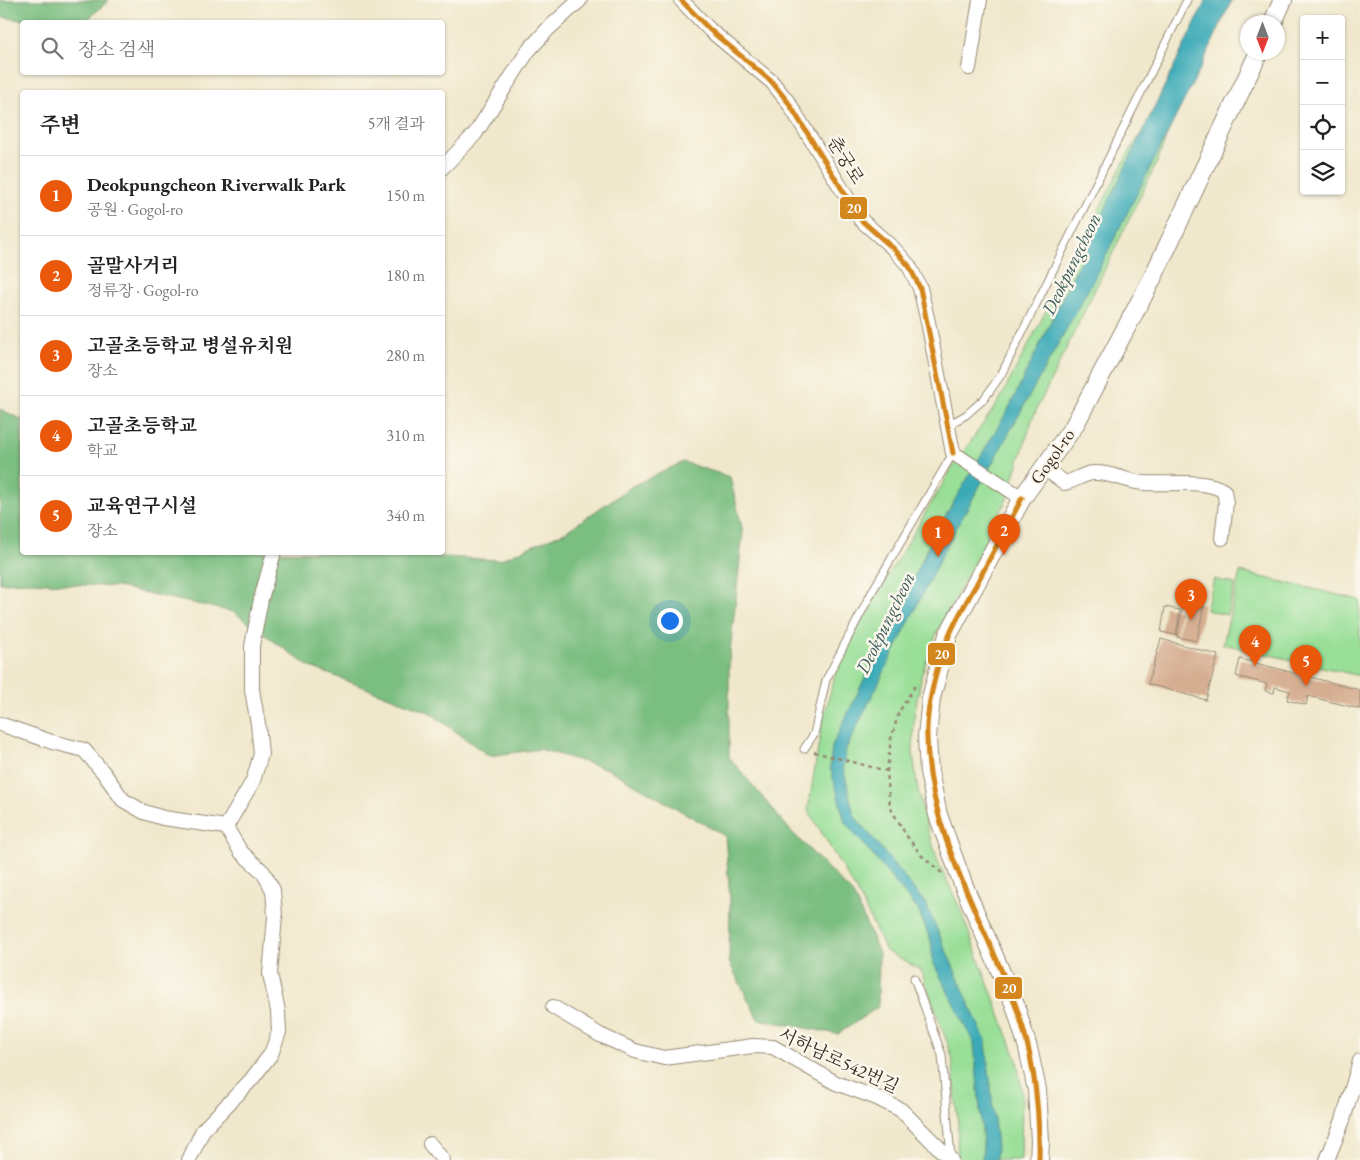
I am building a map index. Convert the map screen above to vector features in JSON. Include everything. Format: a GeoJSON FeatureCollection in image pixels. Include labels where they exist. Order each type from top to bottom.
{"type":"FeatureCollection","features":[{"type":"Feature","properties":{"kind":"street"},"geometry":{"type":"LineString","coordinates":[[445,165],[475,134],[528,52],[548,28],[580,0]]}},
{"type":"Feature","properties":{"kind":"street","name":"춘궁로"},"geometry":{"type":"LineString","coordinates":[[681,0],[710,30],[772,82],[788,102],[861,220],[894,249],[909,266],[920,288],[953,453]]}},
{"type":"Feature","properties":{"kind":"street"},"geometry":{"type":"LineString","coordinates":[[969,68],[980,0]]}},
{"type":"Feature","properties":{"kind":"street"},"geometry":{"type":"LineString","coordinates":[[1276,15],[1283,0]]}},
{"type":"Feature","properties":{"kind":"street","name":"Gogol-ro"},"geometry":{"type":"LineString","coordinates":[[1039,1160],[1040,1140],[1037,1090],[1028,1048],[1015,1005],[963,884],[938,815],[929,772],[927,737],[931,698],[948,635],[1022,498],[1074,426],[1152,279],[1255,60]]}},
{"type":"Feature","properties":{"kind":"street"},"geometry":{"type":"LineString","coordinates":[[953,453],[1022,498]]}},
{"type":"Feature","properties":{"kind":"street"},"geometry":{"type":"LineString","coordinates":[[1044,468],[1065,483],[1092,473],[1111,475],[1142,483],[1205,483],[1217,486],[1224,491],[1226,503],[1222,538]]}},
{"type":"Feature","properties":{"kind":"street"},"geometry":{"type":"LineString","coordinates":[[226,827],[253,781],[261,754],[252,690],[252,646],[261,599],[273,555]]}},
{"type":"Feature","properties":{"kind":"street"},"geometry":{"type":"LineString","coordinates":[[0,724],[52,742],[84,750],[104,772],[123,800],[144,812],[164,818],[226,827]]}},
{"type":"Feature","properties":{"kind":"street"},"geometry":{"type":"LineString","coordinates":[[189,1160],[203,1130],[251,1080],[271,1054],[279,1032],[278,1011],[270,974],[275,916],[272,890],[263,872],[241,852],[226,827]]}},
{"type":"Feature","properties":{"kind":"street","name":"서하남로542번길"},"geometry":{"type":"LineString","coordinates":[[554,1007],[600,1035],[635,1051],[664,1058],[752,1046],[773,1047],[836,1083],[877,1098],[901,1110],[951,1159]]}},
{"type":"Feature","properties":{"kind":"street"},"geometry":{"type":"LineString","coordinates":[[1327,1160],[1343,1120],[1360,1061]]}},
{"type":"Feature","properties":{"kind":"street"},"geometry":{"type":"LineString","coordinates":[[430,1144],[443,1160]]}},
{"type":"Feature","properties":{"kind":"lane"},"geometry":{"type":"LineString","coordinates":[[948,425],[966,415],[984,399],[1001,375],[1187,0]]}},
{"type":"Feature","properties":{"kind":"lane"},"geometry":{"type":"LineString","coordinates":[[804,749],[814,734],[826,680],[873,590],[953,453]]}},
{"type":"Feature","properties":{"kind":"lane"},"geometry":{"type":"LineString","coordinates":[[914,978],[942,1055],[951,1159]]}},
{"type":"Feature","properties":{"kind":"path"},"geometry":{"type":"LineString","coordinates":[[915,686],[899,712],[891,739],[887,771],[890,806],[906,835],[921,855],[939,871],[963,884]]}},
{"type":"Feature","properties":{"kind":"path"},"geometry":{"type":"LineString","coordinates":[[804,749],[887,771]]}},
{"type":"Feature","properties":{"kind":"green space"},"geometry":{"type":"Polygon","coordinates":[[[0,0],[109,0],[87,20],[23,20],[0,17],[0,0]]]}},
{"type":"Feature","properties":{"kind":"green space"},"geometry":{"type":"Polygon","coordinates":[[[1203,40],[1157,162],[1033,417],[1007,499],[936,635],[922,673],[914,716],[913,752],[917,785],[926,824],[939,864],[958,904],[1017,1060],[1022,1092],[1021,1160],[957,1160],[958,1125],[952,1056],[921,970],[886,951],[857,892],[808,810],[822,724],[837,667],[865,614],[954,465],[999,401],[1130,150],[1203,40]]]}},
{"type":"Feature","properties":{"kind":"green space"},"geometry":{"type":"Polygon","coordinates":[[[0,409],[20,419],[20,555],[405,555],[499,560],[565,532],[634,485],[683,462],[730,477],[743,532],[729,661],[729,757],[789,829],[853,894],[879,953],[878,1007],[838,1034],[758,1019],[729,962],[730,898],[725,836],[608,769],[540,749],[489,756],[429,712],[308,666],[234,612],[118,587],[31,582],[0,583],[0,409]]]}},
{"type":"Feature","properties":{"kind":"green space"},"geometry":{"type":"Polygon","coordinates":[[[1240,572],[1360,600],[1360,676],[1223,644],[1240,572]]]}},
{"type":"Feature","properties":{"kind":"green space"},"geometry":{"type":"Polygon","coordinates":[[[1214,579],[1235,584],[1227,615],[1206,610],[1214,579]]]}},
{"type":"Feature","properties":{"kind":"water"},"geometry":{"type":"Polygon","coordinates":[[[1206,0],[1232,0],[1201,67],[1094,279],[946,547],[846,749],[843,766],[854,815],[926,904],[986,1042],[997,1146],[996,1160],[982,1160],[983,1144],[974,1044],[933,962],[931,941],[918,910],[845,822],[830,767],[832,746],[933,537],[1009,408],[1206,0]]]}},
{"type":"Feature","properties":{"kind":"building"},"geometry":{"type":"Polygon","coordinates":[[[1184,600],[1204,604],[1197,641],[1177,637],[1184,600]]]}},
{"type":"Feature","properties":{"kind":"building"},"geometry":{"type":"Polygon","coordinates":[[[1165,607],[1180,610],[1176,635],[1161,632],[1165,607]]]}},
{"type":"Feature","properties":{"kind":"building"},"geometry":{"type":"Polygon","coordinates":[[[1161,639],[1218,655],[1206,700],[1148,684],[1161,639]]]}},
{"type":"Feature","properties":{"kind":"building"},"geometry":{"type":"Polygon","coordinates":[[[1240,659],[1360,690],[1360,709],[1308,696],[1306,705],[1287,700],[1290,691],[1275,687],[1274,693],[1265,691],[1267,684],[1236,676],[1240,659]]]}},
{"type":"Feature","properties":{"kind":"transit line","name":"20"},"geometry":{"type":"LineString","coordinates":[[681,0],[710,30],[772,82],[788,102],[861,220],[894,249],[909,266],[920,288],[953,453]]}},
{"type":"Feature","properties":{"kind":"transit line","name":"20"},"geometry":{"type":"LineString","coordinates":[[1022,498],[959,614],[945,645],[932,693],[927,719],[927,737],[930,773],[947,841],[1022,1023],[1031,1061],[1037,1101],[1039,1160]]}},
{"type":"Feature","properties":{"kind":"place","name":"골말사거리"},"geometry":{"type":"Point","coordinates":[1004,555]}},
{"type":"Feature","properties":{"kind":"place","name":"Deokpungcheon Riverwalk Park"},"geometry":{"type":"Point","coordinates":[938,557]}},
{"type":"Feature","properties":{"kind":"place","name":"고골초등학교 병설유치원"},"geometry":{"type":"Point","coordinates":[1191,620]}},
{"type":"Feature","properties":{"kind":"place","name":"고골초등학교"},"geometry":{"type":"Point","coordinates":[1255,666]}},
{"type":"Feature","properties":{"kind":"place","name":"교육연구시설"},"geometry":{"type":"Point","coordinates":[1306,686]}},
{"type":"Feature","properties":{"kind":"water label","name":"Deokpungcheon"},"geometry":{"type":"Point","coordinates":[1071,264]}},
{"type":"Feature","properties":{"kind":"water label","name":"Deokpungcheon"},"geometry":{"type":"Point","coordinates":[885,623]}}]}
